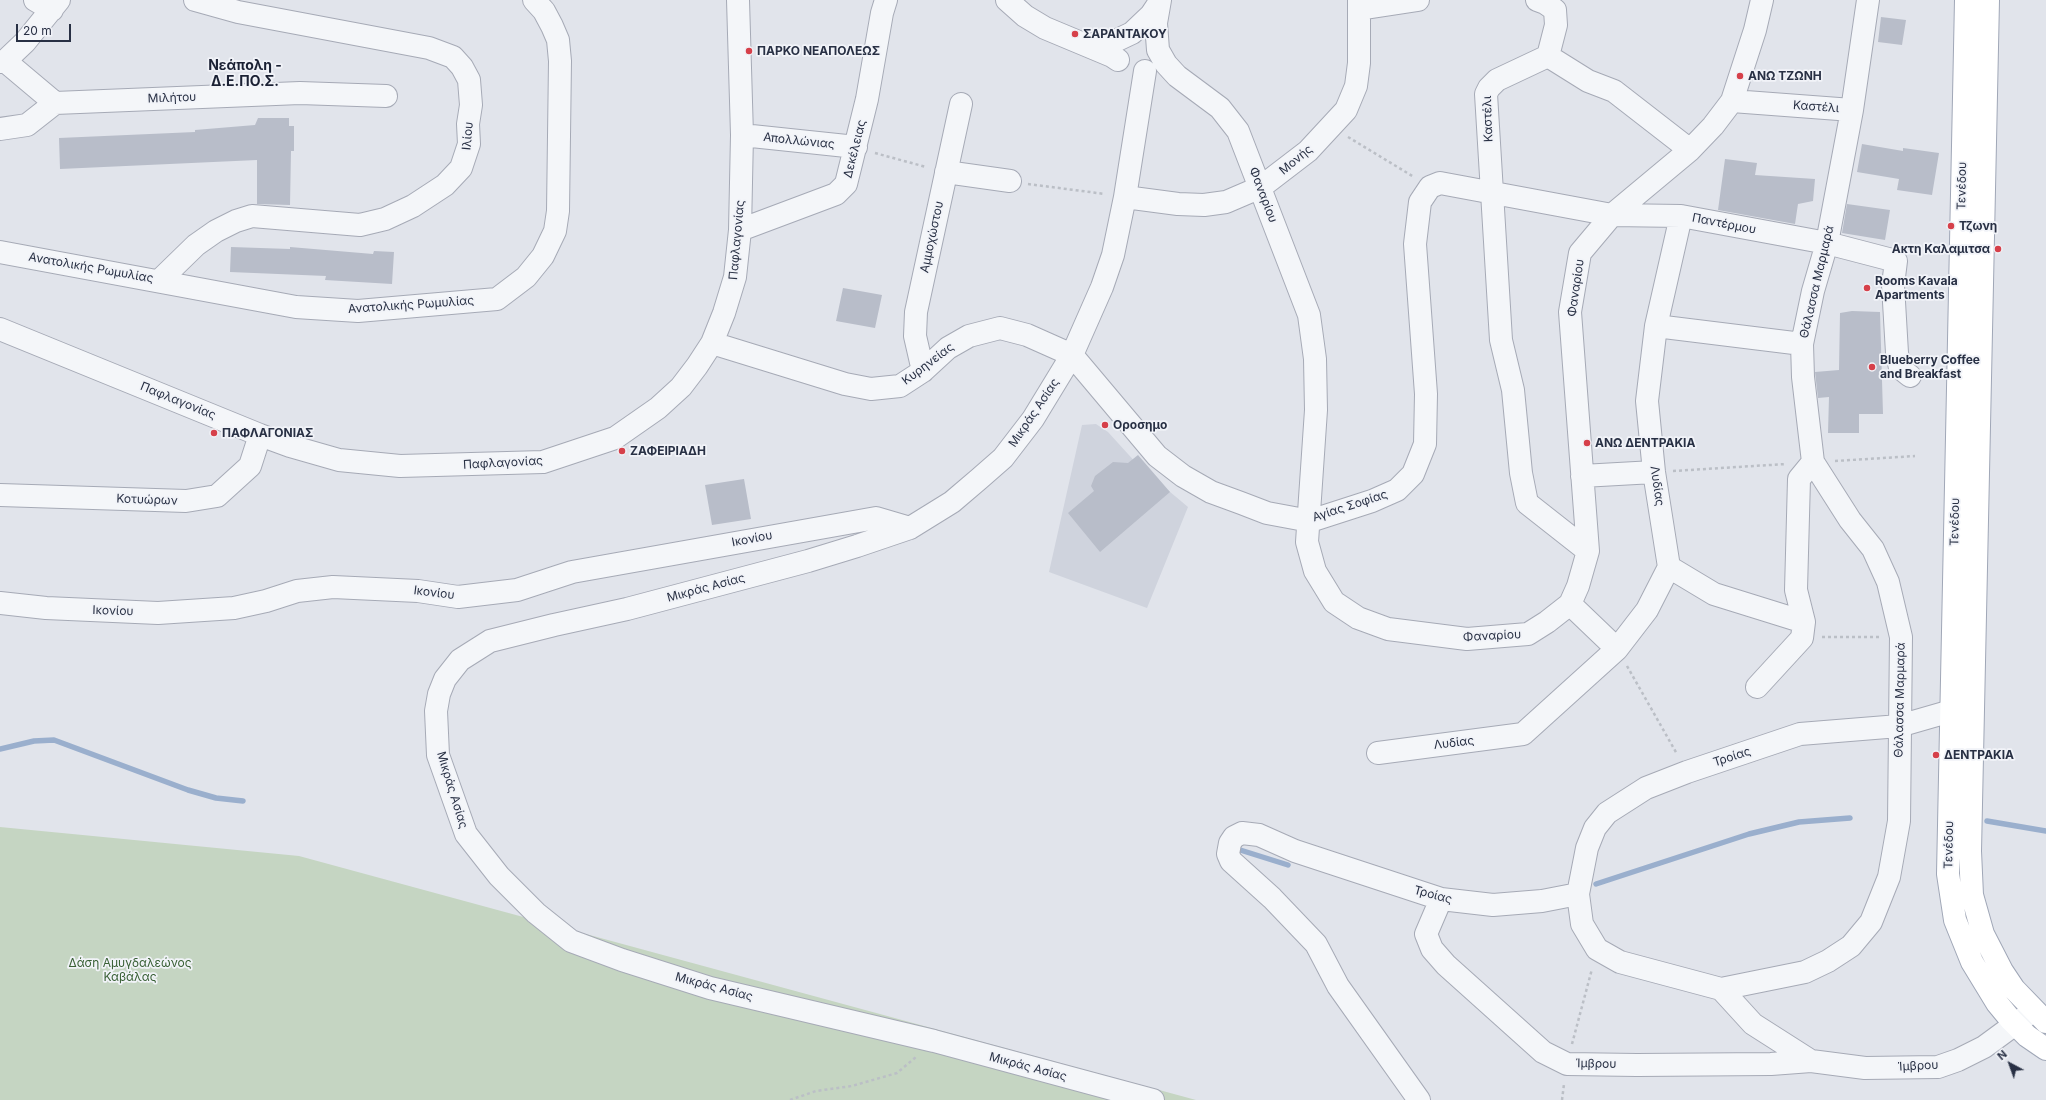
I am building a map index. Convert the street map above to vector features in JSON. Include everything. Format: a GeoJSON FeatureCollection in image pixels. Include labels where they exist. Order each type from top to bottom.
{"type":"FeatureCollection","features":[{"type":"Feature","properties":{"kind":"main road","name":"Τενέδου"},"geometry":{"type":"LineString","coordinates":[[1966,0],[1948,874],[1955,920],[1972,962],[1997,1003],[2027,1036],[2046,1049]]}},
{"type":"Feature","properties":{"kind":"main road","name":"Τενέδου"},"geometry":{"type":"LineString","coordinates":[[1988,0],[1970,851],[1972,895],[1976,914],[1991,953],[2014,989],[2040,1016]]}},
{"type":"Feature","properties":{"kind":"street","name":"Ιλίου"},"geometry":{"type":"LineString","coordinates":[[160,280],[196,245],[216,230],[252,216],[360,225],[385,219],[413,206],[445,185],[461,168],[470,144],[468,124],[471,105],[469,80],[462,67],[452,57],[423,46],[238,12],[195,0]]}},
{"type":"Feature","properties":{"kind":"street","name":"Ανατολικής Ρωμυλίας"},"geometry":{"type":"LineString","coordinates":[[0,252],[160,280],[296,307],[358,311],[497,299],[526,277],[543,256],[555,231],[558,210],[560,62],[558,40],[544,11],[534,0]]}},
{"type":"Feature","properties":{"kind":"street","name":"Παφλαγονίας"},"geometry":{"type":"LineString","coordinates":[[0,329],[260,435],[290,446],[339,460],[400,466],[543,462],[615,438],[658,408],[680,387],[712,343],[724,313],[735,277],[740,230],[742,135],[738,0]]}},
{"type":"Feature","properties":{"kind":"street","name":"Δεκέλειας"},"geometry":{"type":"LineString","coordinates":[[740,230],[836,194],[846,184],[856,147],[882,13],[886,0]]}},
{"type":"Feature","properties":{"kind":"street"},"geometry":{"type":"LineString","coordinates":[[1007,0],[1025,16],[1130,67],[1196,90]]}},
{"type":"Feature","properties":{"kind":"street"},"geometry":{"type":"LineString","coordinates":[[1359,4],[1418,0]]}},
{"type":"Feature","properties":{"kind":"street"},"geometry":{"type":"LineString","coordinates":[[1537,0],[1545,3],[1555,10],[1556,25],[1548,56],[1588,81],[1614,91],[1690,150]]}},
{"type":"Feature","properties":{"kind":"street","name":"Φαναρίου"},"geometry":{"type":"LineString","coordinates":[[1157,47],[1166,64],[1177,76],[1220,108],[1238,131],[1261,187],[1308,315],[1315,359],[1316,410],[1310,521],[1307,542],[1309,554],[1315,571],[1334,602],[1358,618],[1388,629],[1466,639],[1528,634],[1547,622],[1570,604],[1578,586],[1588,551],[1570,312],[1580,253],[1612,214],[1690,150],[1713,126],[1732,101],[1755,30],[1762,0]]}},
{"type":"Feature","properties":{"kind":"street","name":"Θάλασσα Μαρμαρά"},"geometry":{"type":"LineString","coordinates":[[1578,894],[1582,924],[1597,949],[1620,962],[1721,989],[1805,972],[1828,962],[1851,946],[1871,922],[1889,877],[1899,821],[1901,637],[1888,582],[1873,549],[1850,520],[1813,462],[1803,377],[1802,344],[1813,291],[1827,243],[1852,110],[1868,0]]}},
{"type":"Feature","properties":{"kind":"street"},"geometry":{"type":"LineString","coordinates":[[1130,67],[1117,47],[1128,34],[1151,15],[1160,1]]}},
{"type":"Feature","properties":{"kind":"street"},"geometry":{"type":"LineString","coordinates":[[1130,67],[1155,63],[1157,47],[1156,23],[1160,1]]}},
{"type":"Feature","properties":{"kind":"street"},"geometry":{"type":"LineString","coordinates":[[0,129],[27,125],[55,104],[2,61],[25,42],[49,3]]}},
{"type":"Feature","properties":{"kind":"street","name":"Μονής"},"geometry":{"type":"LineString","coordinates":[[1125,197],[1178,204],[1204,205],[1226,202],[1261,187],[1308,151],[1332,127],[1346,110],[1356,86],[1359,63],[1359,4]]}},
{"type":"Feature","properties":{"kind":"street"},"geometry":{"type":"LineString","coordinates":[[1080,43],[1112,42],[1128,34],[1146,33],[1157,47]]}},
{"type":"Feature","properties":{"kind":"street","name":"Καστέλι"},"geometry":{"type":"LineString","coordinates":[[1548,56],[1497,80],[1489,88],[1486,94],[1501,340],[1513,390],[1521,473],[1527,503],[1588,551]]}},
{"type":"Feature","properties":{"kind":"street","name":"Μικράς Ασίας"},"geometry":{"type":"LineString","coordinates":[[1130,67],[1137,95],[1139,116],[1125,197],[1113,254],[1102,287],[1072,355],[1033,419],[1003,458],[952,502],[910,528],[779,569],[627,609],[490,641],[460,660],[456,665],[442,686],[436,711],[438,755],[466,834],[499,876],[536,914],[571,941],[622,960],[710,988],[934,1041],[1153,1100]]}},
{"type":"Feature","properties":{"kind":"street","name":"Μιλήτου"},"geometry":{"type":"LineString","coordinates":[[55,104],[300,93],[386,96]]}},
{"type":"Feature","properties":{"kind":"street","name":"Καστέλι"},"geometry":{"type":"LineString","coordinates":[[1732,101],[1852,110]]}},
{"type":"Feature","properties":{"kind":"street","name":"Αμμοχώστου"},"geometry":{"type":"LineString","coordinates":[[924,371],[915,336],[916,312],[961,104]]}},
{"type":"Feature","properties":{"kind":"street","name":"Απολλώνιας"},"geometry":{"type":"LineString","coordinates":[[742,135],[856,147]]}},
{"type":"Feature","properties":{"kind":"street"},"geometry":{"type":"LineString","coordinates":[[946,172],[1010,181]]}},
{"type":"Feature","properties":{"kind":"street","name":"Παντέρμου"},"geometry":{"type":"LineString","coordinates":[[1430,187],[1440,183],[1492,194],[1612,214],[1681,216],[1827,243],[1896,261],[1892,285],[1897,353],[1900,368],[1910,376]]}},
{"type":"Feature","properties":{"kind":"street","name":"Αγίας Σοφίας"},"geometry":{"type":"LineString","coordinates":[[1072,355],[1157,456],[1183,476],[1211,492],[1267,513],[1310,521],[1372,501],[1397,490],[1413,474],[1425,444],[1426,394],[1415,244],[1420,202],[1430,187]]}},
{"type":"Feature","properties":{"kind":"street","name":"Λυδίας"},"geometry":{"type":"LineString","coordinates":[[1378,753],[1523,734],[1617,649],[1647,610],[1669,567],[1654,472],[1647,401],[1656,326],[1681,216]]}},
{"type":"Feature","properties":{"kind":"street"},"geometry":{"type":"LineString","coordinates":[[1656,326],[1802,344]]}},
{"type":"Feature","properties":{"kind":"street","name":"Κυρηνείας"},"geometry":{"type":"LineString","coordinates":[[712,343],[845,384],[872,389],[900,386],[924,371],[948,348],[969,336],[1000,328],[1027,335],[1072,355]]}},
{"type":"Feature","properties":{"kind":"street","name":"Κοτυώρων"},"geometry":{"type":"LineString","coordinates":[[0,495],[186,501],[217,496],[250,466],[260,435]]}},
{"type":"Feature","properties":{"kind":"street"},"geometry":{"type":"LineString","coordinates":[[1757,687],[1803,630],[1796,590],[1799,479],[1813,462]]}},
{"type":"Feature","properties":{"kind":"street"},"geometry":{"type":"LineString","coordinates":[[1582,476],[1654,472]]}},
{"type":"Feature","properties":{"kind":"street","name":"Ικονίου"},"geometry":{"type":"LineString","coordinates":[[0,603],[46,608],[158,612],[234,608],[266,601],[297,591],[333,587],[418,591],[458,597],[517,590],[572,572],[876,518],[910,528]]}},
{"type":"Feature","properties":{"kind":"street"},"geometry":{"type":"LineString","coordinates":[[1669,567],[1714,594],[1803,630]]}},
{"type":"Feature","properties":{"kind":"street"},"geometry":{"type":"LineString","coordinates":[[1570,604],[1617,649]]}},
{"type":"Feature","properties":{"kind":"street","name":"Τροίας"},"geometry":{"type":"LineString","coordinates":[[1419,1100],[1338,986],[1316,944],[1272,898],[1231,861],[1228,854],[1230,843],[1234,837],[1242,833],[1259,835],[1295,851],[1441,899],[1493,905],[1542,901],[1578,894],[1587,848],[1595,828],[1607,813],[1646,788],[1687,772],[1800,734],[1899,726],[1951,711],[1973,711]]}},
{"type":"Feature","properties":{"kind":"street","name":"Ίμβρου"},"geometry":{"type":"LineString","coordinates":[[1441,899],[1426,934],[1432,949],[1446,965],[1543,1052],[1567,1064],[1763,1064],[1811,1060],[1865,1068],[1938,1067],[1958,1060],[1984,1047],[2016,1025],[2040,1016]]}},
{"type":"Feature","properties":{"kind":"street","name":"Ίμβρου"},"geometry":{"type":"LineString","coordinates":[[1721,989],[1753,1024],[1811,1060]]}},
{"type":"Feature","properties":{"kind":"path"},"geometry":{"type":"LineString","coordinates":[[1332,127],[1430,187]]}},
{"type":"Feature","properties":{"kind":"path"},"geometry":{"type":"LineString","coordinates":[[856,147],[946,172]]}},
{"type":"Feature","properties":{"kind":"path"},"geometry":{"type":"LineString","coordinates":[[1010,181],[1125,197]]}},
{"type":"Feature","properties":{"kind":"path"},"geometry":{"type":"LineString","coordinates":[[1803,630],[1901,637]]}},
{"type":"Feature","properties":{"kind":"path"},"geometry":{"type":"LineString","coordinates":[[1617,649],[1687,772]]}},
{"type":"Feature","properties":{"kind":"path"},"geometry":{"type":"LineString","coordinates":[[1562,1100],[1567,1064],[1597,949]]}},
{"type":"Feature","properties":{"kind":"path"},"geometry":{"type":"LineString","coordinates":[[790,1100],[816,1091],[852,1086],[897,1073],[934,1041]]}},
{"type":"Feature","properties":{"kind":"shaded area"},"geometry":{"type":"Polygon","coordinates":[[[1096,424],[1108,432],[1138,465],[1188,507],[1147,608],[1049,572],[1082,425],[1096,424]]]}},
{"type":"Feature","properties":{"kind":"green space","name":"Δάση Αμυγδαλεώνος Καβάλας"},"geometry":{"type":"Polygon","coordinates":[[[0,827],[299,856],[1196,1100],[0,1100],[0,827]]]}},
{"type":"Feature","properties":{"kind":"building"},"geometry":{"type":"Polygon","coordinates":[[[1881,17],[1906,20],[1902,45],[1878,42],[1881,17]]]}},
{"type":"Feature","properties":{"kind":"building"},"geometry":{"type":"Polygon","coordinates":[[[258,118],[289,118],[289,126],[294,126],[294,151],[291,151],[290,205],[257,204],[257,160],[60,169],[59,138],[195,132],[195,130],[255,125],[258,118]]]}},
{"type":"Feature","properties":{"kind":"building"},"geometry":{"type":"Polygon","coordinates":[[[1862,144],[1903,151],[1903,148],[1939,153],[1932,195],[1897,190],[1899,179],[1857,172],[1862,144]]]}},
{"type":"Feature","properties":{"kind":"building"},"geometry":{"type":"Polygon","coordinates":[[[1725,159],[1757,163],[1755,175],[1815,179],[1813,201],[1798,204],[1795,224],[1718,210],[1725,159]]]}},
{"type":"Feature","properties":{"kind":"building"},"geometry":{"type":"Polygon","coordinates":[[[1847,204],[1890,210],[1885,240],[1842,233],[1847,204]]]}},
{"type":"Feature","properties":{"kind":"building"},"geometry":{"type":"Polygon","coordinates":[[[231,247],[290,249],[290,247],[373,254],[374,251],[394,252],[392,284],[325,280],[326,276],[230,272],[231,247]]]}},
{"type":"Feature","properties":{"kind":"building"},"geometry":{"type":"Polygon","coordinates":[[[843,288],[882,295],[875,328],[836,321],[843,288]]]}},
{"type":"Feature","properties":{"kind":"building"},"geometry":{"type":"Polygon","coordinates":[[[1852,311],[1880,312],[1883,414],[1859,414],[1859,433],[1828,433],[1829,397],[1818,398],[1815,372],[1839,370],[1840,313],[1852,311]]]}},
{"type":"Feature","properties":{"kind":"building"},"geometry":{"type":"Polygon","coordinates":[[[1138,455],[1170,492],[1100,552],[1068,513],[1094,491],[1091,486],[1095,476],[1113,462],[1128,463],[1138,455]]]}},
{"type":"Feature","properties":{"kind":"building"},"geometry":{"type":"Polygon","coordinates":[[[744,479],[751,519],[712,525],[705,485],[744,479]]]}},
{"type":"Feature","properties":{"kind":"waterway"},"geometry":{"type":"LineString","coordinates":[[0,749],[34,741],[54,740],[188,790],[216,798],[243,801]]}},
{"type":"Feature","properties":{"kind":"waterway"},"geometry":{"type":"LineString","coordinates":[[1596,884],[1749,834],[1799,822],[1850,818]]}},
{"type":"Feature","properties":{"kind":"waterway"},"geometry":{"type":"LineString","coordinates":[[1987,821],[2046,831]]}},
{"type":"Feature","properties":{"kind":"waterway"},"geometry":{"type":"LineString","coordinates":[[1237,849],[1288,865]]}},
{"type":"Feature","properties":{"kind":"place","name":"ΣΑΡΑΝΤΑΚΟΥ"},"geometry":{"type":"Point","coordinates":[1075,34]}},
{"type":"Feature","properties":{"kind":"place","name":"ΠΑΡΚΟ ΝΕΑΠΟΛΕΩΣ"},"geometry":{"type":"Point","coordinates":[749,51]}},
{"type":"Feature","properties":{"kind":"place","name":"ΑΝΩ ΤΖΩΝΗ"},"geometry":{"type":"Point","coordinates":[1740,76]}},
{"type":"Feature","properties":{"kind":"place","name":"Τζωνη"},"geometry":{"type":"Point","coordinates":[1951,226]}},
{"type":"Feature","properties":{"kind":"place","name":"Ακτη Καλαμιτσα"},"geometry":{"type":"Point","coordinates":[1998,249]}},
{"type":"Feature","properties":{"kind":"place","name":"Rooms Kavala Apartments"},"geometry":{"type":"Point","coordinates":[1867,288]}},
{"type":"Feature","properties":{"kind":"place","name":"Blueberry Coffee and Breakfast"},"geometry":{"type":"Point","coordinates":[1872,367]}},
{"type":"Feature","properties":{"kind":"place","name":"Οροσημο"},"geometry":{"type":"Point","coordinates":[1105,425]}},
{"type":"Feature","properties":{"kind":"place","name":"ΠΑΦΛΑΓΟΝΙΑΣ"},"geometry":{"type":"Point","coordinates":[214,433]}},
{"type":"Feature","properties":{"kind":"place","name":"ΑΝΩ ΔΕΝΤΡΑΚΙΑ"},"geometry":{"type":"Point","coordinates":[1587,443]}},
{"type":"Feature","properties":{"kind":"place","name":"ΖΑΦΕΙΡΙΑΔΗ"},"geometry":{"type":"Point","coordinates":[622,451]}},
{"type":"Feature","properties":{"kind":"place","name":"ΔΕΝΤΡΑΚΙΑ"},"geometry":{"type":"Point","coordinates":[1936,755]}},
{"type":"Feature","properties":{"kind":"district","name":"Νεάπολη - Δ.Ε.ΠΟ.Σ."},"geometry":{"type":"Point","coordinates":[245,74]}}]}
